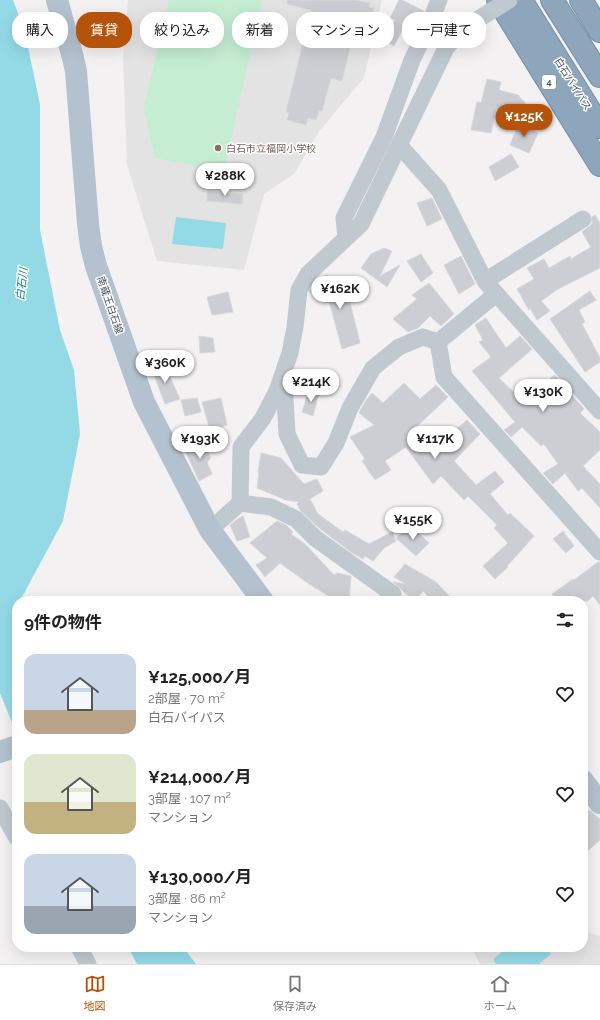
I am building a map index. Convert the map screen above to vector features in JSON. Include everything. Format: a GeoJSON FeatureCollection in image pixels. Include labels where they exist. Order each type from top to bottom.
{"type":"FeatureCollection","features":[{"type":"Feature","properties":{"kind":"highway","name":"白石バイパス"},"geometry":{"type":"LineString","coordinates":[[498,0],[600,165]]}},
{"type":"Feature","properties":{"kind":"highway","name":"白石バイパス"},"geometry":{"type":"LineString","coordinates":[[520,0],[600,126]]}},
{"type":"Feature","properties":{"kind":"highway"},"geometry":{"type":"LineString","coordinates":[[552,0],[600,76]]}},
{"type":"Feature","properties":{"kind":"highway"},"geometry":{"type":"LineString","coordinates":[[581,0],[600,31]]}},
{"type":"Feature","properties":{"kind":"main road","name":"南蔵王白石線"},"geometry":{"type":"LineString","coordinates":[[57,0],[76,71],[88,224],[96,266],[144,402],[210,530],[258,596]]}},
{"type":"Feature","properties":{"kind":"main road"},"geometry":{"type":"LineString","coordinates":[[0,752],[12,748]]}},
{"type":"Feature","properties":{"kind":"main road"},"geometry":{"type":"LineString","coordinates":[[588,787],[600,803]]}},
{"type":"Feature","properties":{"kind":"street"},"geometry":{"type":"LineString","coordinates":[[346,238],[344,218],[384,137],[412,60],[439,0]]}},
{"type":"Feature","properties":{"kind":"street"},"geometry":{"type":"LineString","coordinates":[[210,530],[240,503],[241,447],[263,418],[277,391],[295,327],[299,290],[308,274],[361,224],[446,48],[467,26],[510,0]]}},
{"type":"Feature","properties":{"kind":"street"},"geometry":{"type":"LineString","coordinates":[[399,145],[438,190],[491,288],[600,411]]}},
{"type":"Feature","properties":{"kind":"street"},"geometry":{"type":"LineString","coordinates":[[438,342],[491,288],[583,219]]}},
{"type":"Feature","properties":{"kind":"street"},"geometry":{"type":"LineString","coordinates":[[288,356],[285,398],[287,434],[302,465],[321,467],[336,443],[350,408],[373,368],[399,347],[423,337],[438,342]]}},
{"type":"Feature","properties":{"kind":"street"},"geometry":{"type":"LineString","coordinates":[[438,342],[444,377],[600,552]]}},
{"type":"Feature","properties":{"kind":"street"},"geometry":{"type":"LineString","coordinates":[[240,503],[271,507],[296,519],[315,538],[393,594]]}},
{"type":"Feature","properties":{"kind":"street"},"geometry":{"type":"LineString","coordinates":[[0,808],[12,829]]}},
{"type":"Feature","properties":{"kind":"street"},"geometry":{"type":"LineString","coordinates":[[82,952],[88,964]]}},
{"type":"Feature","properties":{"kind":"shaded area","name":"白石市立福岡小学校"},"geometry":{"type":"Polygon","coordinates":[[[128,0],[382,0],[379,12],[296,12],[296,48],[371,48],[364,78],[320,130],[294,174],[264,194],[244,270],[157,261],[127,165],[123,57],[124,48],[132,48],[132,12],[127,12],[128,0]]]}},
{"type":"Feature","properties":{"kind":"shaded area"},"geometry":{"type":"Polygon","coordinates":[[[588,933],[600,936],[600,964],[480,964],[474,952],[588,952],[588,933]]]}},
{"type":"Feature","properties":{"kind":"green space"},"geometry":{"type":"Polygon","coordinates":[[[169,0],[262,0],[259,12],[232,12],[232,48],[251,48],[224,171],[155,158],[144,107],[158,48],[224,48],[224,12],[166,12],[169,0]]]}},
{"type":"Feature","properties":{"kind":"water","name":"白石川"},"geometry":{"type":"Polygon","coordinates":[[[0,0],[13,0],[18,12],[12,12],[12,48],[28,48],[40,105],[40,230],[60,330],[74,370],[80,434],[63,521],[23,596],[12,596],[12,723],[0,693],[0,0]]]}},
{"type":"Feature","properties":{"kind":"water"},"geometry":{"type":"Polygon","coordinates":[[[176,217],[226,223],[223,249],[172,244],[176,217]]]}},
{"type":"Feature","properties":{"kind":"water"},"geometry":{"type":"Polygon","coordinates":[[[131,952],[187,952],[196,964],[137,964],[131,952]]]}},
{"type":"Feature","properties":{"kind":"water"},"geometry":{"type":"Polygon","coordinates":[[[502,952],[550,952],[551,954],[539,964],[496,964],[493,959],[502,952]]]}},
{"type":"Feature","properties":{"kind":"building"},"geometry":{"type":"Polygon","coordinates":[[[287,0],[355,0],[370,3],[369,7],[374,8],[373,12],[311,12],[311,10],[287,4],[287,0]]]}},
{"type":"Feature","properties":{"kind":"building"},"geometry":{"type":"Polygon","coordinates":[[[399,0],[402,0],[424,11],[402,12],[402,31],[394,46],[395,20],[393,12],[399,0]]]}},
{"type":"Feature","properties":{"kind":"building"},"geometry":{"type":"Polygon","coordinates":[[[302,48],[350,48],[342,81],[331,78],[322,111],[319,111],[316,120],[308,118],[306,125],[287,120],[289,113],[286,112],[302,48]]]}},
{"type":"Feature","properties":{"kind":"building"},"geometry":{"type":"Polygon","coordinates":[[[487,79],[501,82],[499,90],[518,95],[525,103],[523,114],[496,109],[491,133],[471,130],[477,102],[481,103],[487,79]]]}},
{"type":"Feature","properties":{"kind":"building"},"geometry":{"type":"Polygon","coordinates":[[[519,123],[538,133],[529,153],[510,145],[519,123]]]}},
{"type":"Feature","properties":{"kind":"building"},"geometry":{"type":"Polygon","coordinates":[[[511,154],[519,167],[495,181],[489,167],[511,154]]]}},
{"type":"Feature","properties":{"kind":"building"},"geometry":{"type":"Polygon","coordinates":[[[207,191],[243,194],[242,204],[207,201],[207,191]]]}},
{"type":"Feature","properties":{"kind":"building"},"geometry":{"type":"Polygon","coordinates":[[[432,198],[442,219],[427,226],[417,203],[432,198]]]}},
{"type":"Feature","properties":{"kind":"building"},"geometry":{"type":"Polygon","coordinates":[[[595,215],[600,223],[600,268],[558,289],[541,301],[550,311],[537,320],[530,308],[529,310],[517,289],[534,279],[527,268],[544,259],[549,268],[570,256],[571,259],[591,247],[582,232],[592,224],[592,217],[595,215]]]}},
{"type":"Feature","properties":{"kind":"building"},"geometry":{"type":"Polygon","coordinates":[[[384,248],[392,251],[380,276],[400,265],[387,287],[361,268],[371,254],[384,248]]]}},
{"type":"Feature","properties":{"kind":"building"},"geometry":{"type":"Polygon","coordinates":[[[421,254],[433,273],[421,282],[407,261],[421,254]]]}},
{"type":"Feature","properties":{"kind":"building"},"geometry":{"type":"Polygon","coordinates":[[[461,256],[475,284],[459,294],[444,265],[461,256]]]}},
{"type":"Feature","properties":{"kind":"building"},"geometry":{"type":"Polygon","coordinates":[[[327,275],[329,283],[345,282],[360,343],[342,349],[327,293],[309,292],[316,280],[327,275]]]}},
{"type":"Feature","properties":{"kind":"building"},"geometry":{"type":"Polygon","coordinates":[[[429,283],[454,314],[441,326],[430,316],[418,328],[408,332],[393,319],[417,299],[412,295],[429,283]]]}},
{"type":"Feature","properties":{"kind":"building"},"geometry":{"type":"Polygon","coordinates":[[[590,291],[596,300],[579,310],[585,322],[582,324],[600,358],[600,362],[585,372],[550,319],[590,291]]]}},
{"type":"Feature","properties":{"kind":"building"},"geometry":{"type":"Polygon","coordinates":[[[228,292],[233,312],[212,315],[207,297],[228,292]]]}},
{"type":"Feature","properties":{"kind":"building"},"geometry":{"type":"Polygon","coordinates":[[[486,318],[506,348],[520,336],[532,349],[499,378],[522,400],[555,375],[584,409],[580,413],[600,432],[600,450],[583,466],[600,484],[600,508],[582,488],[578,491],[565,473],[553,484],[543,473],[558,464],[544,444],[541,446],[522,427],[511,437],[504,430],[515,422],[472,371],[491,357],[479,342],[483,340],[475,325],[486,318]]]}},
{"type":"Feature","properties":{"kind":"building"},"geometry":{"type":"Polygon","coordinates":[[[199,336],[213,338],[215,352],[200,353],[199,336]]]}},
{"type":"Feature","properties":{"kind":"building"},"geometry":{"type":"Polygon","coordinates":[[[163,362],[180,399],[165,404],[151,367],[163,362]]]}},
{"type":"Feature","properties":{"kind":"building"},"geometry":{"type":"Polygon","coordinates":[[[404,383],[420,399],[436,385],[448,397],[410,433],[425,449],[444,434],[447,437],[467,420],[480,434],[454,461],[476,485],[495,471],[504,482],[490,494],[508,515],[510,513],[534,536],[507,566],[508,567],[495,579],[483,566],[508,543],[494,528],[497,525],[468,496],[464,500],[441,476],[433,484],[406,447],[385,461],[391,470],[375,480],[362,461],[365,459],[350,437],[374,425],[359,413],[366,400],[372,393],[383,403],[404,383]]]}},
{"type":"Feature","properties":{"kind":"building"},"geometry":{"type":"Polygon","coordinates":[[[309,390],[319,393],[313,416],[302,412],[309,390]]]}},
{"type":"Feature","properties":{"kind":"building"},"geometry":{"type":"Polygon","coordinates":[[[197,398],[201,412],[185,416],[181,400],[197,398]]]}},
{"type":"Feature","properties":{"kind":"building"},"geometry":{"type":"Polygon","coordinates":[[[221,398],[227,425],[210,430],[202,402],[221,398]]]}},
{"type":"Feature","properties":{"kind":"building"},"geometry":{"type":"Polygon","coordinates":[[[202,441],[211,458],[207,462],[212,474],[199,481],[185,450],[202,441]]]}},
{"type":"Feature","properties":{"kind":"building"},"geometry":{"type":"Polygon","coordinates":[[[261,453],[281,458],[304,484],[317,479],[323,491],[310,499],[318,514],[343,532],[345,530],[369,544],[392,532],[396,541],[384,548],[373,561],[365,556],[363,559],[351,552],[319,528],[300,510],[297,504],[299,502],[286,500],[257,488],[261,453]]]}},
{"type":"Feature","properties":{"kind":"building"},"geometry":{"type":"Polygon","coordinates":[[[243,516],[250,537],[237,541],[230,525],[243,516]]]}},
{"type":"Feature","properties":{"kind":"building"},"geometry":{"type":"Polygon","coordinates":[[[277,521],[286,525],[293,532],[291,534],[305,544],[334,575],[337,573],[351,576],[349,596],[329,596],[280,563],[265,577],[256,565],[267,558],[250,543],[277,521]]]}},
{"type":"Feature","properties":{"kind":"building"},"geometry":{"type":"Polygon","coordinates":[[[411,526],[429,543],[416,556],[396,538],[411,526]]]}},
{"type":"Feature","properties":{"kind":"building"},"geometry":{"type":"Polygon","coordinates":[[[563,531],[574,546],[566,553],[553,539],[563,531]]]}},
{"type":"Feature","properties":{"kind":"building"},"geometry":{"type":"Polygon","coordinates":[[[600,562],[600,605],[593,596],[588,601],[588,596],[553,596],[552,594],[573,579],[574,580],[600,562]]]}},
{"type":"Feature","properties":{"kind":"building"},"geometry":{"type":"Polygon","coordinates":[[[405,564],[436,582],[449,596],[428,596],[423,591],[418,596],[408,596],[393,582],[406,584],[394,577],[405,564]]]}},
{"type":"Feature","properties":{"kind":"building"},"geometry":{"type":"Polygon","coordinates":[[[589,810],[600,819],[600,840],[588,851],[589,810]]]}},
{"type":"Feature","properties":{"kind":"place","name":"白石市立福岡小学校"},"geometry":{"type":"Point","coordinates":[218,148]}}]}
